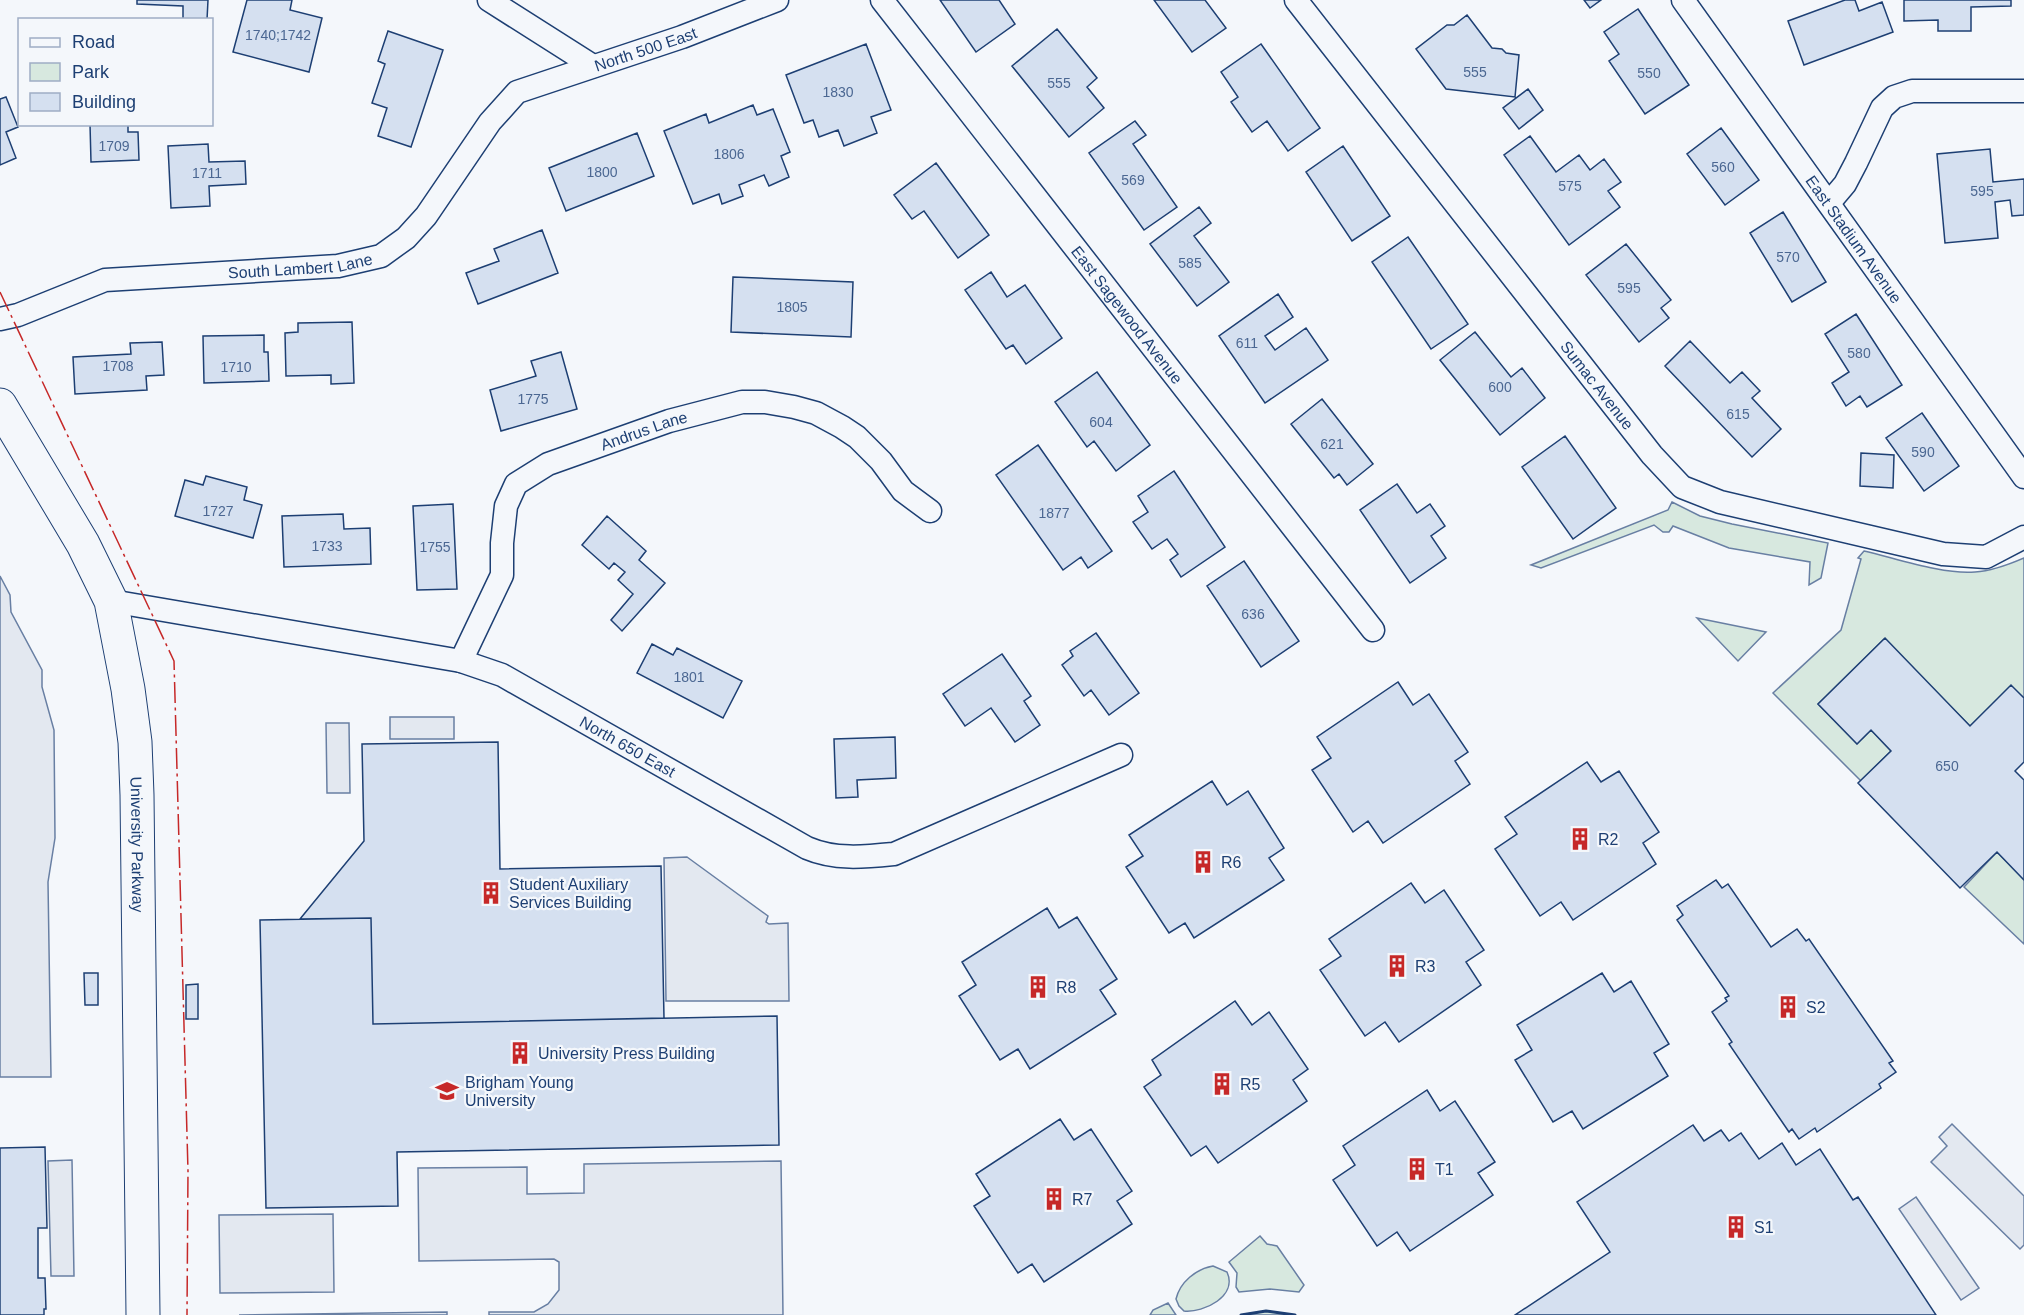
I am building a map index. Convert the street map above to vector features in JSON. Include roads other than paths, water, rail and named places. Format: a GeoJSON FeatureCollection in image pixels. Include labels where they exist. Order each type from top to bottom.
{"type":"FeatureCollection","features":[{"type":"Feature","properties":{"kind":"main road","name":"University Parkway"},"geometry":{"type":"LineString","coordinates":[[0,405],[83,544],[111,601],[128,689],[135,742],[143,1315]]}},
{"type":"Feature","properties":{"kind":"street","name":"North 500 East"},"geometry":{"type":"LineString","coordinates":[[489,0],[593,66],[682,37],[777,0]]}},
{"type":"Feature","properties":{"kind":"street","name":"East Sagewood Avenue"},"geometry":{"type":"LineString","coordinates":[[882,0],[1373,630]]}},
{"type":"Feature","properties":{"kind":"street","name":"Sumac Avenue"},"geometry":{"type":"LineString","coordinates":[[1296,0],[1652,455],[1682,487],[1720,502],[1944,554],[1986,557],[2024,537]]}},
{"type":"Feature","properties":{"kind":"street","name":"East Stadium Avenue"},"geometry":{"type":"LineString","coordinates":[[1683,0],[2024,477]]}},
{"type":"Feature","properties":{"kind":"street","name":"South Lambert Lane"},"geometry":{"type":"LineString","coordinates":[[0,319],[18,315],[105,280],[338,266],[381,256],[406,238],[426,216],[490,122],[517,92],[593,66]]}},
{"type":"Feature","properties":{"kind":"street"},"geometry":{"type":"LineString","coordinates":[[1829,203],[1845,184],[1882,108],[1894,97],[1912,91],[2024,91]]}},
{"type":"Feature","properties":{"kind":"street","name":"Andrus Lane"},"geometry":{"type":"LineString","coordinates":[[461,661],[502,575],[502,543],[506,506],[516,484],[548,464],[669,421],[742,402],[794,406],[816,413],[856,437],[881,461],[903,491],[930,511]]}},
{"type":"Feature","properties":{"kind":"street","name":"North 650 East"},"geometry":{"type":"LineString","coordinates":[[111,601],[461,661],[502,675],[823,855],[859,858],[894,854],[1121,755]]}},
{"type":"Feature","properties":{"kind":"place","name":"R2"},"geometry":{"type":"Point","coordinates":[1580,839]}},
{"type":"Feature","properties":{"kind":"place","name":"R6"},"geometry":{"type":"Point","coordinates":[1203,862]}},
{"type":"Feature","properties":{"kind":"place","name":"Student Auxiliary Services Building"},"geometry":{"type":"Point","coordinates":[491,893]}},
{"type":"Feature","properties":{"kind":"place","name":"R3"},"geometry":{"type":"Point","coordinates":[1397,966]}},
{"type":"Feature","properties":{"kind":"place","name":"R8"},"geometry":{"type":"Point","coordinates":[1038,987]}},
{"type":"Feature","properties":{"kind":"place","name":"S2"},"geometry":{"type":"Point","coordinates":[1788,1007]}},
{"type":"Feature","properties":{"kind":"place","name":"University Press Building"},"geometry":{"type":"Point","coordinates":[520,1053]}},
{"type":"Feature","properties":{"kind":"place","name":"R5"},"geometry":{"type":"Point","coordinates":[1222,1084]}},
{"type":"Feature","properties":{"kind":"place","name":"Brigham Young University"},"geometry":{"type":"Point","coordinates":[447,1091]}},
{"type":"Feature","properties":{"kind":"place","name":"T1"},"geometry":{"type":"Point","coordinates":[1417,1169]}},
{"type":"Feature","properties":{"kind":"place","name":"R7"},"geometry":{"type":"Point","coordinates":[1054,1199]}},
{"type":"Feature","properties":{"kind":"place","name":"S1"},"geometry":{"type":"Point","coordinates":[1736,1227]}}]}
